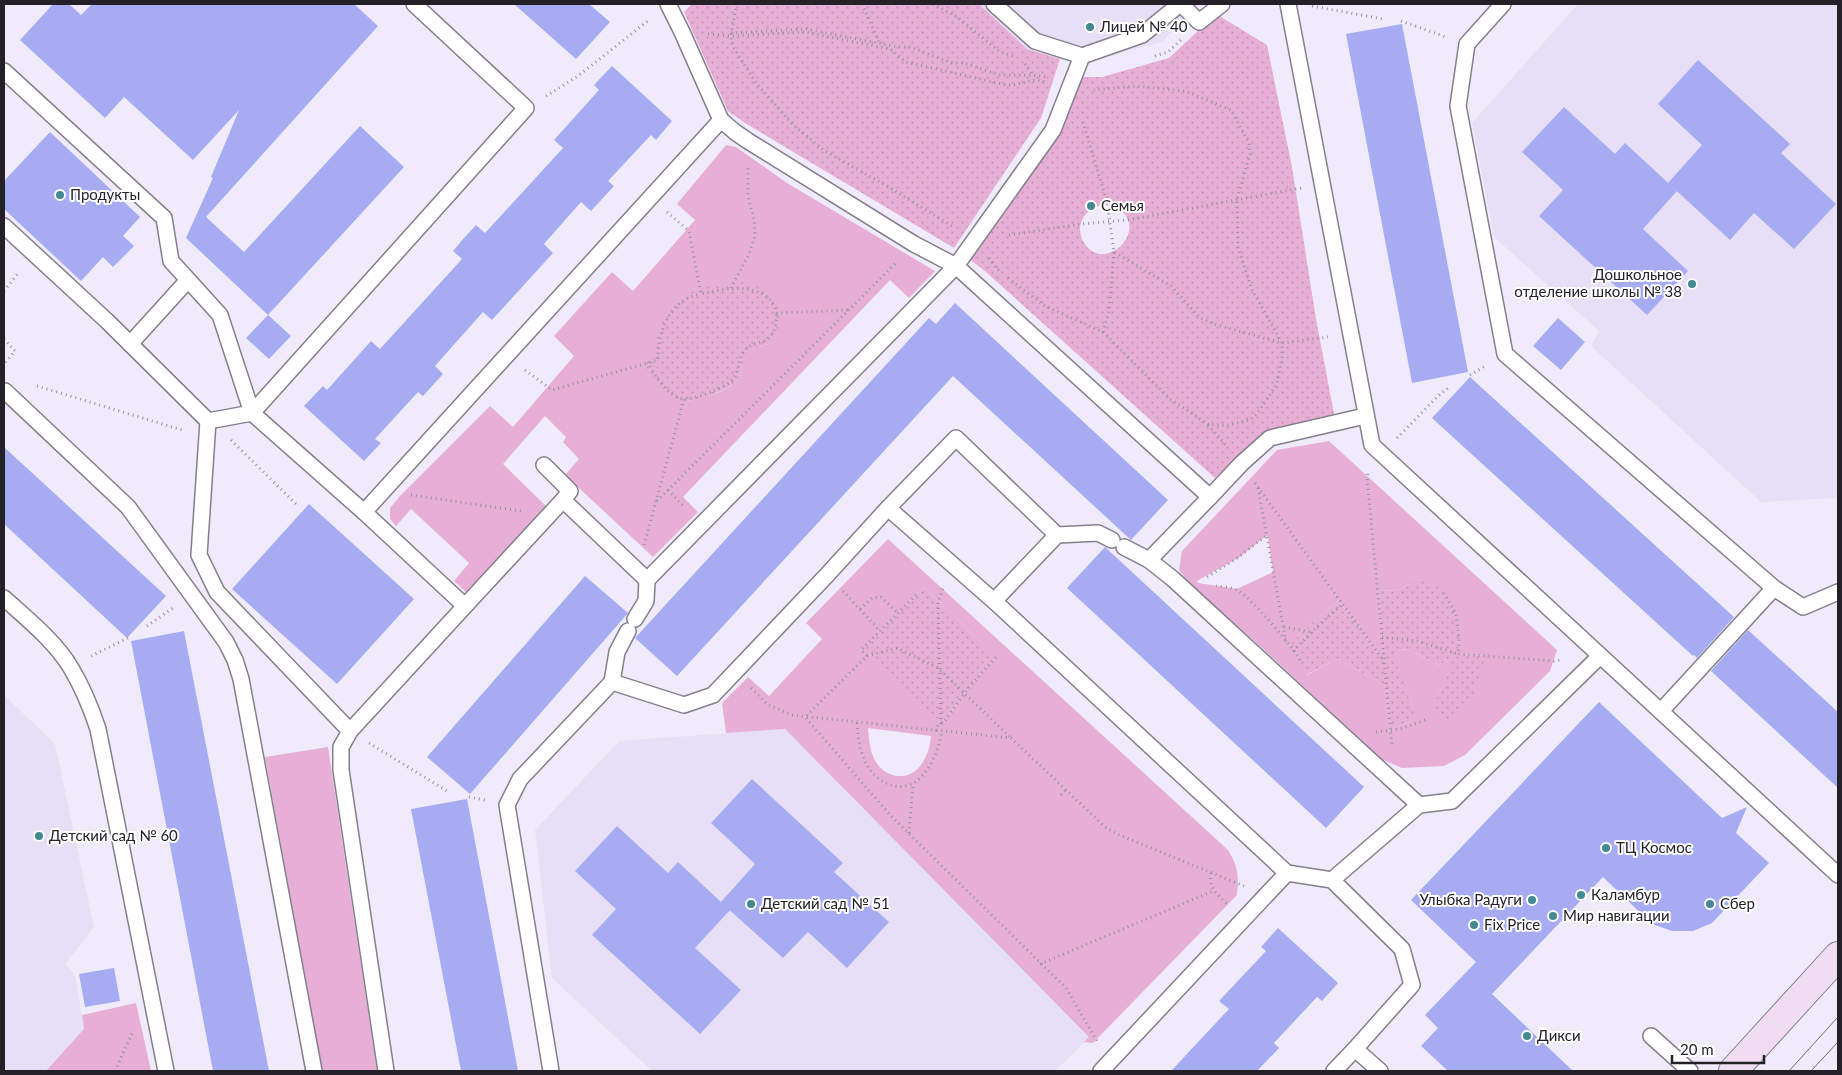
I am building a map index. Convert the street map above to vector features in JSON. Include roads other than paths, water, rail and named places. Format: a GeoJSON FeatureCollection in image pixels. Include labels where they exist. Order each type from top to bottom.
{"type":"FeatureCollection","features":[{"type":"Feature","properties":{"kind":"street"},"geometry":{"type":"LineString","coordinates":[[1733,1071],[1838,956]]}},
{"type":"Feature","properties":{"kind":"lane"},"geometry":{"type":"LineString","coordinates":[[207,420],[252,413],[526,108],[414,4]]}},
{"type":"Feature","properties":{"kind":"lane"},"geometry":{"type":"LineString","coordinates":[[669,4],[721,120],[748,141],[914,244],[956,266],[1210,498]]}},
{"type":"Feature","properties":{"kind":"lane"},"geometry":{"type":"LineString","coordinates":[[994,4],[1035,41],[1082,56],[1142,35],[1181,4],[1199,22],[1222,4]]}},
{"type":"Feature","properties":{"kind":"lane"},"geometry":{"type":"LineString","coordinates":[[1288,4],[1372,445],[1838,875]]}},
{"type":"Feature","properties":{"kind":"lane"},"geometry":{"type":"LineString","coordinates":[[1503,4],[1468,44],[1458,106],[1505,354],[1774,588],[1803,607],[1838,592]]}},
{"type":"Feature","properties":{"kind":"lane"},"geometry":{"type":"LineString","coordinates":[[642,575],[956,266],[1053,130],[1082,56]]}},
{"type":"Feature","properties":{"kind":"lane"},"geometry":{"type":"LineString","coordinates":[[4,71],[164,218],[171,261],[220,315],[252,413],[364,512],[465,606]]}},
{"type":"Feature","properties":{"kind":"lane"},"geometry":{"type":"LineString","coordinates":[[364,512],[721,120]]}},
{"type":"Feature","properties":{"kind":"lane"},"geometry":{"type":"LineString","coordinates":[[4,226],[130,344],[207,420],[199,555],[217,592],[350,731]]}},
{"type":"Feature","properties":{"kind":"lane"},"geometry":{"type":"LineString","coordinates":[[130,344],[188,280]]}},
{"type":"Feature","properties":{"kind":"lane"},"geometry":{"type":"LineString","coordinates":[[5,391],[128,507],[226,642],[235,660],[241,679],[314,1071]]}},
{"type":"Feature","properties":{"kind":"lane"},"geometry":{"type":"LineString","coordinates":[[1149,560],[1242,463],[1270,438],[1366,416]]}},
{"type":"Feature","properties":{"kind":"lane"},"geometry":{"type":"LineString","coordinates":[[612,682],[684,705],[712,695],[956,438],[1058,535]]}},
{"type":"Feature","properties":{"kind":"lane"},"geometry":{"type":"LineString","coordinates":[[386,1071],[341,770],[341,747],[350,731],[570,492],[544,465]]}},
{"type":"Feature","properties":{"kind":"lane"},"geometry":{"type":"LineString","coordinates":[[551,1071],[507,804],[520,779],[612,682],[617,652],[646,601],[642,575],[563,500]]}},
{"type":"Feature","properties":{"kind":"lane"},"geometry":{"type":"LineString","coordinates":[[888,508],[994,601],[1287,873],[1332,880],[1402,949],[1412,985],[1334,1071]]}},
{"type":"Feature","properties":{"kind":"lane"},"geometry":{"type":"LineString","coordinates":[[994,601],[1058,535],[1098,534],[1149,560],[1173,579],[1419,805]]}},
{"type":"Feature","properties":{"kind":"lane"},"geometry":{"type":"LineString","coordinates":[[1661,711],[1774,588]]}},
{"type":"Feature","properties":{"kind":"lane"},"geometry":{"type":"LineString","coordinates":[[4,598],[44,636],[71,667],[88,699],[98,729],[166,1071]]}},
{"type":"Feature","properties":{"kind":"lane"},"geometry":{"type":"LineString","coordinates":[[1332,880],[1419,805],[1452,800],[1600,656]]}},
{"type":"Feature","properties":{"kind":"lane"},"geometry":{"type":"LineString","coordinates":[[1101,1071],[1287,873]]}},
{"type":"Feature","properties":{"kind":"lane"},"geometry":{"type":"LineString","coordinates":[[1651,1036],[1690,1071]]}},
{"type":"Feature","properties":{"kind":"lane"},"geometry":{"type":"LineString","coordinates":[[1355,1049],[1380,1071]]}},
{"type":"Feature","properties":{"kind":"tram line"},"geometry":{"type":"LineString","coordinates":[[1789,1071],[1838,1017]]}},
{"type":"Feature","properties":{"kind":"tram line"},"geometry":{"type":"LineString","coordinates":[[1811,1071],[1838,1042]]}},
{"type":"Feature","properties":{"kind":"place","name":"Лицей № 40"},"geometry":{"type":"Point","coordinates":[1090,27]}},
{"type":"Feature","properties":{"kind":"place","name":"Продукты"},"geometry":{"type":"Point","coordinates":[60,195]}},
{"type":"Feature","properties":{"kind":"place","name":"Семья"},"geometry":{"type":"Point","coordinates":[1091,206]}},
{"type":"Feature","properties":{"kind":"place","name":"Дошкольное отделение школы № 38"},"geometry":{"type":"Point","coordinates":[1692,284]}},
{"type":"Feature","properties":{"kind":"place","name":"Детский сад № 60"},"geometry":{"type":"Point","coordinates":[39,836]}},
{"type":"Feature","properties":{"kind":"place","name":"ТЦ Космос"},"geometry":{"type":"Point","coordinates":[1606,848]}},
{"type":"Feature","properties":{"kind":"place","name":"Каламбур"},"geometry":{"type":"Point","coordinates":[1581,895]}},
{"type":"Feature","properties":{"kind":"place","name":"Улыбка Радуги"},"geometry":{"type":"Point","coordinates":[1532,900]}},
{"type":"Feature","properties":{"kind":"place","name":"Детский сад № 51"},"geometry":{"type":"Point","coordinates":[751,904]}},
{"type":"Feature","properties":{"kind":"place","name":"Сбер"},"geometry":{"type":"Point","coordinates":[1710,904]}},
{"type":"Feature","properties":{"kind":"place","name":"Мир навигации"},"geometry":{"type":"Point","coordinates":[1553,916]}},
{"type":"Feature","properties":{"kind":"place","name":"Fix Price"},"geometry":{"type":"Point","coordinates":[1474,925]}},
{"type":"Feature","properties":{"kind":"place","name":"Дикси"},"geometry":{"type":"Point","coordinates":[1527,1036]}}]}
